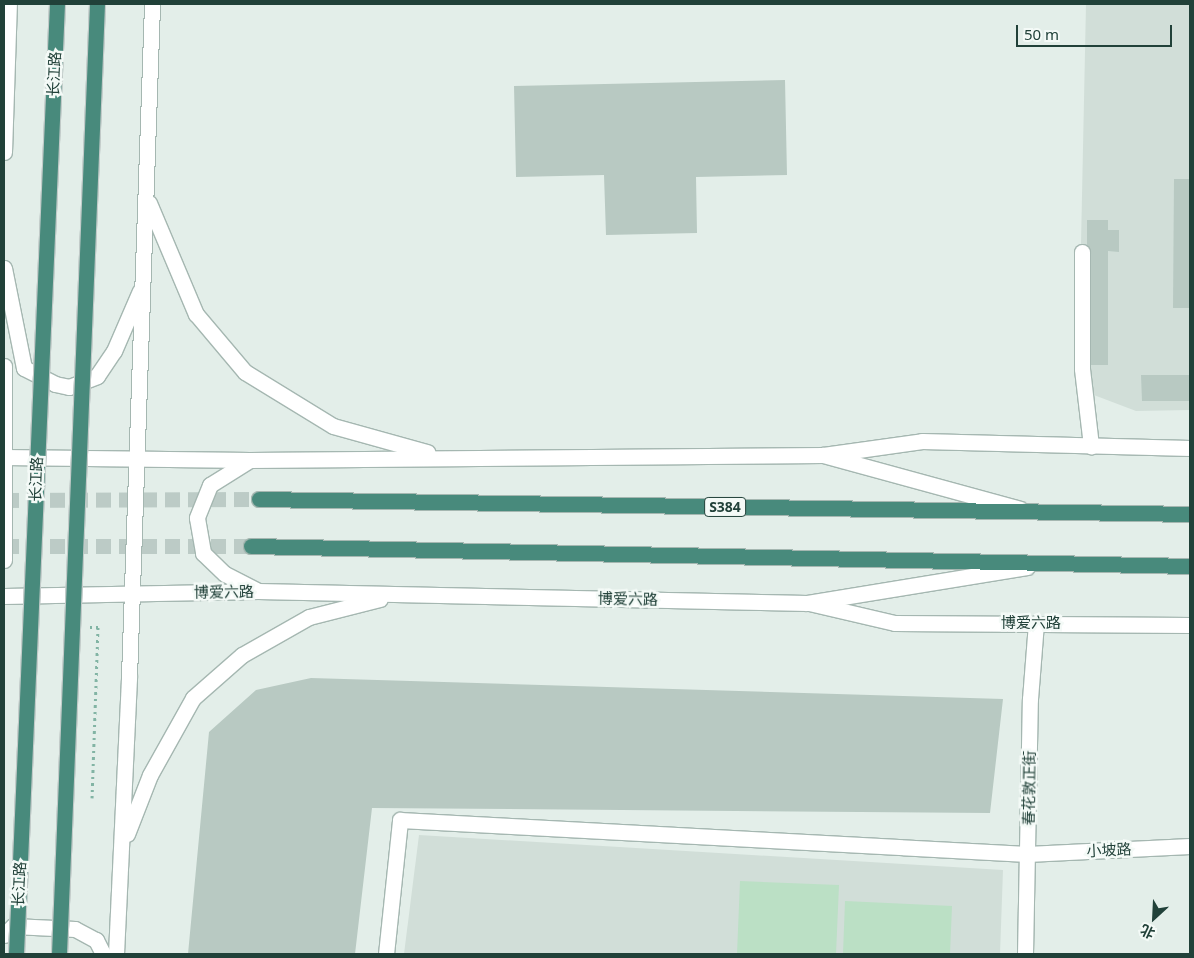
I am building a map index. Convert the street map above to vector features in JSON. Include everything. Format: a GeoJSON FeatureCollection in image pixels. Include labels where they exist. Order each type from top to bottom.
{"type":"FeatureCollection","features":[{"type":"Feature","properties":{"kind":"highway","name":"长江路"},"geometry":{"type":"LineString","coordinates":[[16,954],[57,4]]}},
{"type":"Feature","properties":{"kind":"highway"},"geometry":{"type":"LineString","coordinates":[[59,954],[97,4]]}},
{"type":"Feature","properties":{"kind":"highway","name":"S384"},"geometry":{"type":"LineString","coordinates":[[259,499],[1190,514]]}},
{"type":"Feature","properties":{"kind":"highway"},"geometry":{"type":"LineString","coordinates":[[252,546],[1190,566]]}},
{"type":"Feature","properties":{"kind":"main road"},"geometry":{"type":"LineString","coordinates":[[4,152],[9,4]]}},
{"type":"Feature","properties":{"kind":"main road"},"geometry":{"type":"LineString","coordinates":[[116,954],[123,845],[147,198],[152,4]]}},
{"type":"Feature","properties":{"kind":"main road"},"geometry":{"type":"LineString","coordinates":[[147,198],[196,314],[245,372],[333,426],[445,457]]}},
{"type":"Feature","properties":{"kind":"main road"},"geometry":{"type":"LineString","coordinates":[[1082,252],[1082,369],[1091,446]]}},
{"type":"Feature","properties":{"kind":"main road"},"geometry":{"type":"LineString","coordinates":[[4,268],[24,368],[55,384],[69,387],[97,376],[114,351],[144,283]]}},
{"type":"Feature","properties":{"kind":"main road","name":"长江路"},"geometry":{"type":"LineString","coordinates":[[4,366],[4,560]]}},
{"type":"Feature","properties":{"kind":"main road"},"geometry":{"type":"LineString","coordinates":[[4,457],[250,460],[823,455],[922,441],[1190,448]]}},
{"type":"Feature","properties":{"kind":"main road"},"geometry":{"type":"LineString","coordinates":[[823,455],[1034,512]]}},
{"type":"Feature","properties":{"kind":"main road"},"geometry":{"type":"LineString","coordinates":[[250,460],[210,485],[197,518],[203,553],[225,574],[258,591]]}},
{"type":"Feature","properties":{"kind":"main road"},"geometry":{"type":"LineString","coordinates":[[807,603],[1048,563]]}},
{"type":"Feature","properties":{"kind":"main road","name":"博爱六路"},"geometry":{"type":"LineString","coordinates":[[4,596],[258,591],[807,603],[895,623],[1190,626]]}},
{"type":"Feature","properties":{"kind":"main road"},"geometry":{"type":"LineString","coordinates":[[123,845],[150,775],[193,698],[242,655],[308,616],[400,594]]}},
{"type":"Feature","properties":{"kind":"main road","name":"春花敦正街"},"geometry":{"type":"LineString","coordinates":[[1025,954],[1030,699],[1036,623]]}},
{"type":"Feature","properties":{"kind":"main road","name":"小坡路"},"geometry":{"type":"LineString","coordinates":[[386,954],[400,820],[1027,854],[1190,846]]}},
{"type":"Feature","properties":{"kind":"main road"},"geometry":{"type":"LineString","coordinates":[[4,935],[13,926],[75,929],[96,940],[103,954]]}},
{"type":"Feature","properties":{"kind":"path"},"geometry":{"type":"LineString","coordinates":[[92,798],[98,627]]}},
{"type":"Feature","properties":{"kind":"shaded area"},"geometry":{"type":"Polygon","coordinates":[[[1086,4],[1190,4],[1190,410],[1136,411],[1078,389],[1086,4]]]}},
{"type":"Feature","properties":{"kind":"shaded area"},"geometry":{"type":"Polygon","coordinates":[[[419,835],[1003,870],[1000,954],[404,954],[419,835]]]}},
{"type":"Feature","properties":{"kind":"green space"},"geometry":{"type":"Polygon","coordinates":[[[740,881],[839,885],[836,954],[737,954],[740,881]]]}},
{"type":"Feature","properties":{"kind":"green space"},"geometry":{"type":"Polygon","coordinates":[[[845,901],[952,906],[950,954],[843,954],[845,901]]]}},
{"type":"Feature","properties":{"kind":"building"},"geometry":{"type":"Polygon","coordinates":[[[785,80],[787,175],[696,177],[697,233],[606,235],[604,175],[516,177],[514,86],[785,80]]]}},
{"type":"Feature","properties":{"kind":"building"},"geometry":{"type":"Polygon","coordinates":[[[1174,179],[1190,179],[1190,308],[1173,308],[1174,179]]]}},
{"type":"Feature","properties":{"kind":"building"},"geometry":{"type":"Polygon","coordinates":[[[1087,220],[1108,220],[1108,230],[1119,230],[1119,252],[1108,251],[1108,365],[1087,365],[1087,220]]]}},
{"type":"Feature","properties":{"kind":"building"},"geometry":{"type":"Polygon","coordinates":[[[1141,375],[1190,375],[1190,401],[1142,401],[1141,375]]]}},
{"type":"Feature","properties":{"kind":"building"},"geometry":{"type":"Polygon","coordinates":[[[311,678],[1003,699],[990,813],[372,808],[355,954],[188,954],[209,732],[256,690],[311,678]]]}},
{"type":"Feature","properties":{"kind":"tunnel"},"geometry":{"type":"LineString","coordinates":[[4,500],[259,499]]}},
{"type":"Feature","properties":{"kind":"tunnel"},"geometry":{"type":"LineString","coordinates":[[4,546],[251,546]]}}]}
